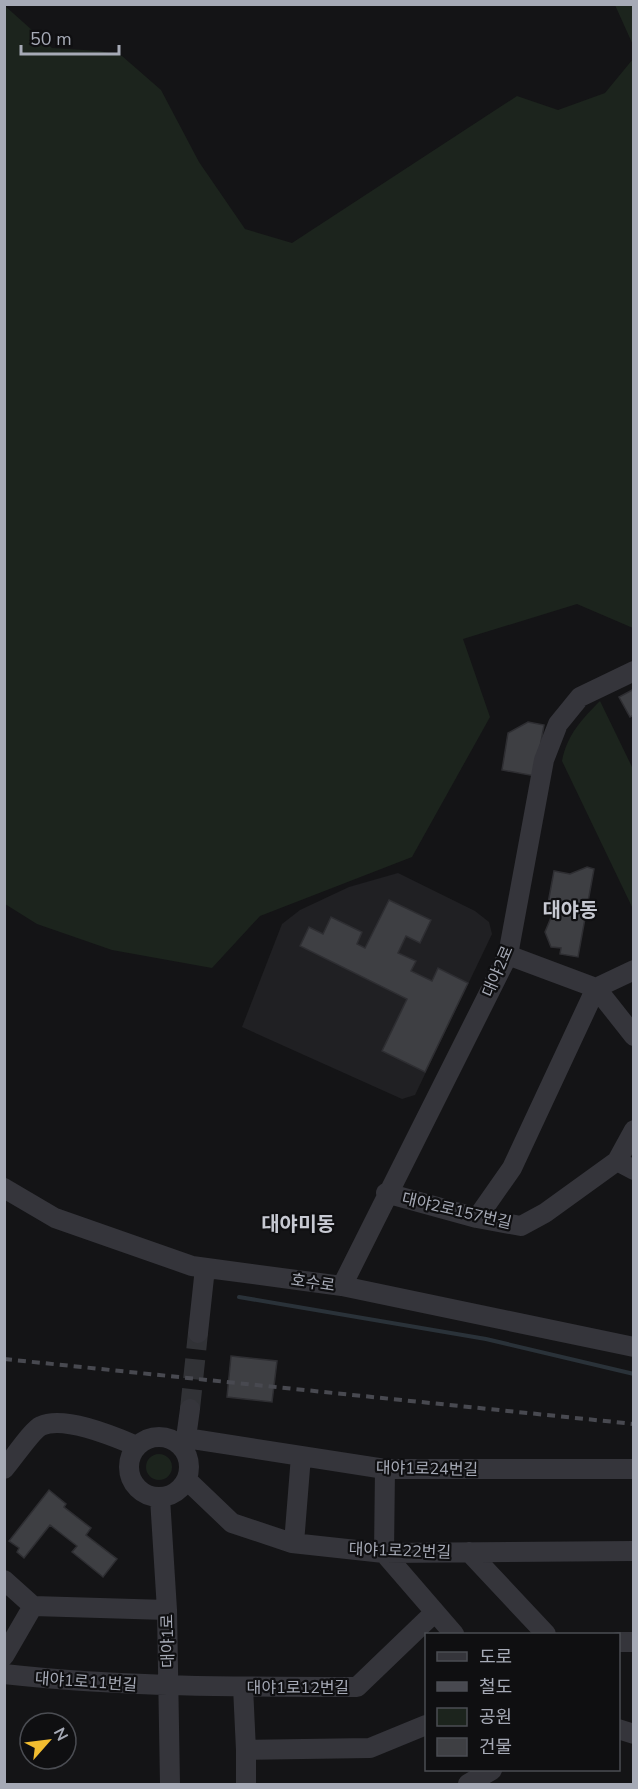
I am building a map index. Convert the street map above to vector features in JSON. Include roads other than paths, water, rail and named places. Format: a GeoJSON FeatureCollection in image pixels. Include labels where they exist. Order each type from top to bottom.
{"type":"FeatureCollection","features":[{"type":"Feature","properties":{"kind":"street","name":"대야2로"},"geometry":{"type":"LineString","coordinates":[[342,1286],[386,1193],[508,955],[544,760],[558,724],[580,697],[633,671]]}},
{"type":"Feature","properties":{"kind":"street"},"geometry":{"type":"LineString","coordinates":[[508,955],[596,988],[633,1036]]}},
{"type":"Feature","properties":{"kind":"street"},"geometry":{"type":"LineString","coordinates":[[477,1218],[512,1168],[596,988],[633,970]]}},
{"type":"Feature","properties":{"kind":"street","name":"대야2로157번길"},"geometry":{"type":"LineString","coordinates":[[386,1193],[477,1218],[521,1226],[625,1166],[633,1130]]}},
{"type":"Feature","properties":{"kind":"street","name":"호수로"},"geometry":{"type":"LineString","coordinates":[[4,1188],[55,1218],[192,1266],[342,1286],[633,1347]]}},
{"type":"Feature","properties":{"kind":"street"},"geometry":{"type":"LineString","coordinates":[[198,1333],[205,1268]]}},
{"type":"Feature","properties":{"kind":"street"},"geometry":{"type":"LineString","coordinates":[[183,1441],[153,1437],[137,1446],[129,1462],[131,1480],[138,1490],[148,1496],[160,1498],[176,1493],[187,1480],[189,1461],[183,1441],[190,1409]]}},
{"type":"Feature","properties":{"kind":"street"},"geometry":{"type":"LineString","coordinates":[[4,1468],[40,1426],[98,1430],[137,1446]]}},
{"type":"Feature","properties":{"kind":"street","name":"대야1로24번길"},"geometry":{"type":"LineString","coordinates":[[183,1441],[385,1469],[633,1469]]}},
{"type":"Feature","properties":{"kind":"street"},"geometry":{"type":"LineString","coordinates":[[294,1543],[301,1456]]}},
{"type":"Feature","properties":{"kind":"street"},"geometry":{"type":"LineString","coordinates":[[385,1469],[384,1553],[452,1633]]}},
{"type":"Feature","properties":{"kind":"street","name":"대야1로22번길"},"geometry":{"type":"LineString","coordinates":[[187,1480],[232,1523],[294,1543],[384,1553],[633,1551]]}},
{"type":"Feature","properties":{"kind":"street","name":"대야1로"},"geometry":{"type":"LineString","coordinates":[[160,1498],[167,1610],[170,1785]]}},
{"type":"Feature","properties":{"kind":"street"},"geometry":{"type":"LineString","coordinates":[[469,1552],[544,1633]]}},
{"type":"Feature","properties":{"kind":"street"},"geometry":{"type":"LineString","coordinates":[[4,1580],[33,1606],[167,1610]]}},
{"type":"Feature","properties":{"kind":"street"},"geometry":{"type":"LineString","coordinates":[[4,1656],[33,1606]]}},
{"type":"Feature","properties":{"kind":"street","name":"대야1로12번길"},"geometry":{"type":"LineString","coordinates":[[168,1687],[357,1687],[434,1613]]}},
{"type":"Feature","properties":{"kind":"street","name":"대야1로11번길"},"geometry":{"type":"LineString","coordinates":[[4,1674],[69,1681],[168,1687]]}},
{"type":"Feature","properties":{"kind":"street"},"geometry":{"type":"LineString","coordinates":[[243,1687],[246,1785]]}},
{"type":"Feature","properties":{"kind":"street"},"geometry":{"type":"LineString","coordinates":[[246,1750],[370,1748],[425,1725]]}},
{"type":"Feature","properties":{"kind":"street"},"geometry":{"type":"LineString","coordinates":[[468,1785],[490,1771]]}},
{"type":"Feature","properties":{"kind":"waterway"},"geometry":{"type":"LineString","coordinates":[[239,1297],[486,1339],[634,1374]]}},
{"type":"Feature","properties":{"kind":"tunnel"},"geometry":{"type":"LineString","coordinates":[[190,1409],[198,1333]]}},
{"type":"Feature","properties":{"kind":"railway"},"geometry":{"type":"LineString","coordinates":[[4,1359],[634,1424]]}},
{"type":"Feature","properties":{"kind":"district","name":"대야동"},"geometry":{"type":"Point","coordinates":[570,910]}},
{"type":"Feature","properties":{"kind":"district","name":"대야미동"},"geometry":{"type":"Point","coordinates":[298,1224]}}]}
